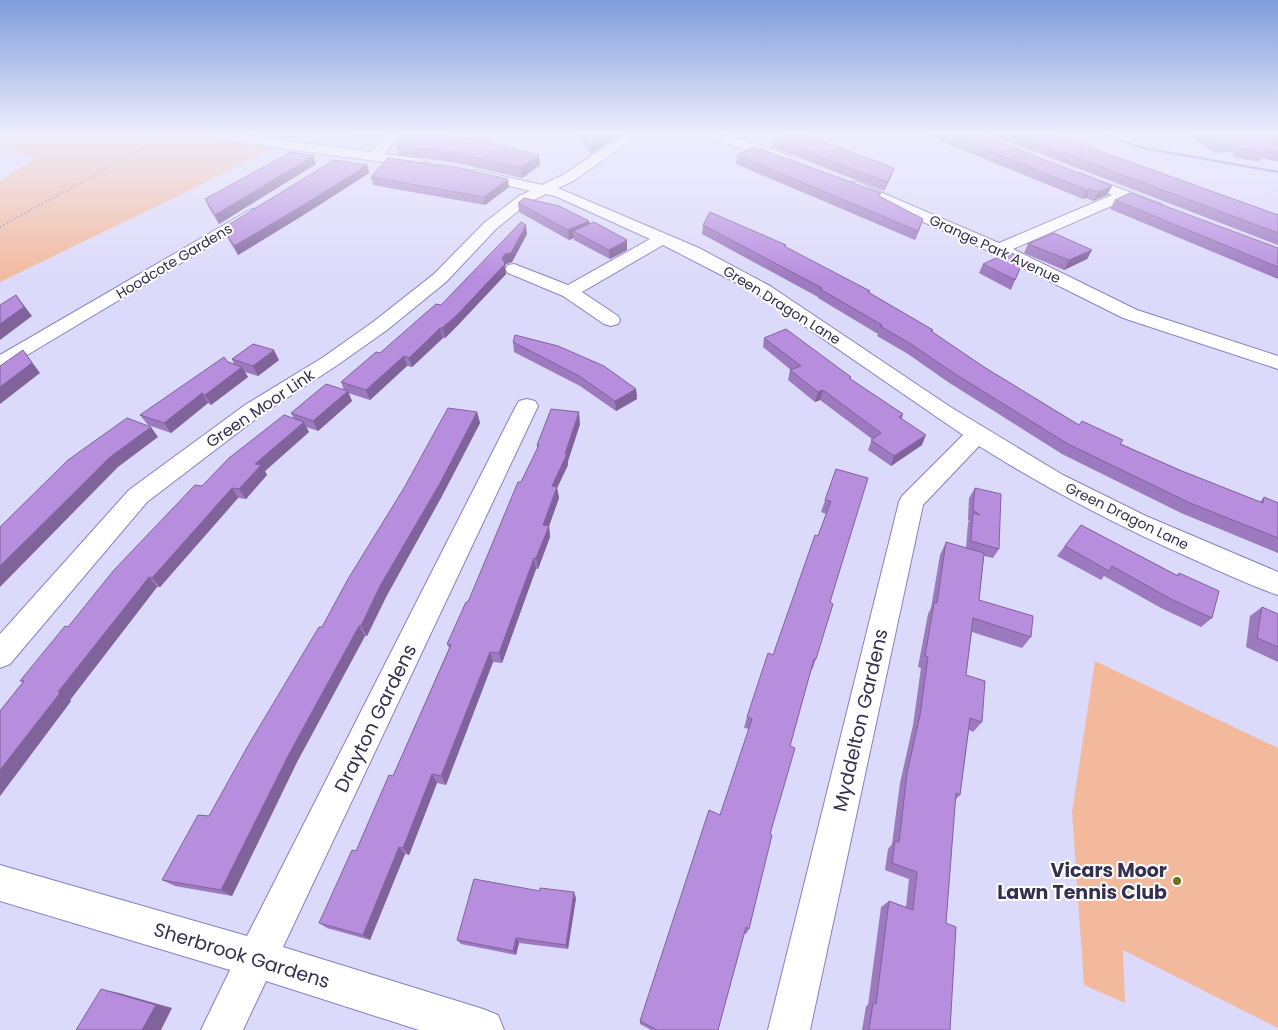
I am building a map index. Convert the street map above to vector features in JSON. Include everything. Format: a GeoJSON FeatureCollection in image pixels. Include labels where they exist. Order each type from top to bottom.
{"type":"FeatureCollection","features":[{"type":"Feature","properties":{"kind":"street","name":"Green Dragon Lane"},"geometry":{"type":"LineString","coordinates":[[517,183],[560,193],[693,252],[764,290],[977,434],[1056,481],[1152,531],[1278,584]]}},
{"type":"Feature","properties":{"kind":"street","name":"Green Moor Link"},"geometry":{"type":"LineString","coordinates":[[0,655],[138,496],[253,410],[329,362],[380,326],[440,278],[490,226],[508,211],[524,199],[557,183]]}},
{"type":"Feature","properties":{"kind":"street","name":"Grange Park Avenue"},"geometry":{"type":"LineString","coordinates":[[847,183],[999,249],[1130,314],[1278,363]]}},
{"type":"Feature","properties":{"kind":"street"},"geometry":{"type":"LineString","coordinates":[[1095,183],[1170,212]]}},
{"type":"Feature","properties":{"kind":"street"},"geometry":{"type":"LineString","coordinates":[[999,249],[1125,195]]}},
{"type":"Feature","properties":{"kind":"street","name":"Hoodcote Gardens"},"geometry":{"type":"LineString","coordinates":[[0,363],[59,330],[270,203]]}},
{"type":"Feature","properties":{"kind":"street"},"geometry":{"type":"LineString","coordinates":[[569,292],[662,239]]}},
{"type":"Feature","properties":{"kind":"street"},"geometry":{"type":"LineString","coordinates":[[514,269],[569,292],[611,320]]}},
{"type":"Feature","properties":{"kind":"street","name":"Drayton Gardens"},"geometry":{"type":"LineString","coordinates":[[222,1030],[527,406]]}},
{"type":"Feature","properties":{"kind":"street","name":"Myddelton Gardens"},"geometry":{"type":"LineString","coordinates":[[788,1030],[911,502],[977,434]]}},
{"type":"Feature","properties":{"kind":"street","name":"Sherbrook Gardens"},"geometry":{"type":"LineString","coordinates":[[0,883],[258,959],[483,1030]]}},
{"type":"Feature","properties":{"kind":"shaded area"},"geometry":{"type":"Polygon","coordinates":[[[0,183],[203,183],[186,192],[0,282],[0,183]]]}},
{"type":"Feature","properties":{"kind":"shaded area","name":"Vicars Moor Lawn Tennis Club"},"geometry":{"type":"Polygon","coordinates":[[[1095,661],[1278,748],[1278,1028],[1123,950],[1125,1003],[1084,985],[1072,812],[1095,661]]]}},
{"type":"Feature","properties":{"kind":"building"},"geometry":{"type":"Polygon","coordinates":[[[234,183],[268,183],[215,215],[205,199],[234,183]]]}},
{"type":"Feature","properties":{"kind":"building"},"geometry":{"type":"Polygon","coordinates":[[[296,183],[338,183],[234,246],[223,228],[296,183]]]}},
{"type":"Feature","properties":{"kind":"building"},"geometry":{"type":"Polygon","coordinates":[[[405,183],[503,183],[484,197],[405,183]]]}},
{"type":"Feature","properties":{"kind":"building"},"geometry":{"type":"Polygon","coordinates":[[[804,183],[854,183],[881,193],[879,196],[923,219],[918,231],[804,183]]]}},
{"type":"Feature","properties":{"kind":"building"},"geometry":{"type":"Polygon","coordinates":[[[1070,183],[1104,183],[1112,186],[1098,192],[1090,189],[1087,190],[1070,183]]]}},
{"type":"Feature","properties":{"kind":"building"},"geometry":{"type":"Polygon","coordinates":[[[1145,183],[1189,183],[1278,215],[1278,233],[1145,183]]]}},
{"type":"Feature","properties":{"kind":"building"},"geometry":{"type":"Polygon","coordinates":[[[1130,193],[1278,248],[1278,267],[1115,200],[1130,193]]]}},
{"type":"Feature","properties":{"kind":"building"},"geometry":{"type":"Polygon","coordinates":[[[524,198],[559,206],[589,221],[568,230],[518,203],[524,198]]]}},
{"type":"Feature","properties":{"kind":"building"},"geometry":{"type":"Polygon","coordinates":[[[710,212],[786,245],[784,246],[870,291],[868,292],[933,330],[931,331],[984,367],[1079,425],[1082,421],[1123,440],[1120,444],[1263,503],[1264,497],[1278,503],[1278,538],[1190,503],[1068,444],[880,326],[882,325],[820,289],[822,288],[703,225],[710,212]]]}},
{"type":"Feature","properties":{"kind":"building"},"geometry":{"type":"Polygon","coordinates":[[[521,222],[526,225],[511,253],[505,254],[502,258],[505,264],[457,315],[440,328],[409,358],[404,356],[366,390],[341,382],[376,352],[380,353],[436,304],[441,305],[521,222]]]}},
{"type":"Feature","properties":{"kind":"building"},"geometry":{"type":"Polygon","coordinates":[[[594,222],[627,240],[609,250],[573,231],[594,222]]]}},
{"type":"Feature","properties":{"kind":"building"},"geometry":{"type":"Polygon","coordinates":[[[1054,233],[1092,250],[1069,260],[1028,244],[1054,233]]]}},
{"type":"Feature","properties":{"kind":"building"},"geometry":{"type":"Polygon","coordinates":[[[1009,252],[1024,259],[1015,280],[983,264],[1009,252]]]}},
{"type":"Feature","properties":{"kind":"building"},"geometry":{"type":"Polygon","coordinates":[[[16,295],[24,307],[0,324],[0,305],[16,295]]]}},
{"type":"Feature","properties":{"kind":"building"},"geometry":{"type":"Polygon","coordinates":[[[786,329],[851,377],[849,378],[903,414],[899,417],[926,435],[894,456],[871,440],[881,433],[823,390],[818,392],[790,370],[801,366],[764,338],[786,329]]]}},
{"type":"Feature","properties":{"kind":"building"},"geometry":{"type":"Polygon","coordinates":[[[515,335],[558,346],[604,366],[636,389],[615,401],[579,376],[513,342],[515,335]]]}},
{"type":"Feature","properties":{"kind":"building"},"geometry":{"type":"Polygon","coordinates":[[[253,344],[274,350],[253,366],[232,359],[253,344]]]}},
{"type":"Feature","properties":{"kind":"building"},"geometry":{"type":"Polygon","coordinates":[[[23,350],[32,363],[0,387],[0,366],[23,350]]]}},
{"type":"Feature","properties":{"kind":"building"},"geometry":{"type":"Polygon","coordinates":[[[224,357],[228,362],[242,367],[205,395],[202,393],[164,423],[140,415],[224,357]]]}},
{"type":"Feature","properties":{"kind":"building"},"geometry":{"type":"Polygon","coordinates":[[[326,384],[348,391],[313,421],[291,413],[326,384]]]}},
{"type":"Feature","properties":{"kind":"building"},"geometry":{"type":"Polygon","coordinates":[[[448,408],[477,412],[439,485],[380,586],[361,626],[359,626],[289,754],[221,890],[162,880],[198,815],[209,816],[249,744],[319,627],[322,627],[348,579],[404,488],[448,408]]]}},
{"type":"Feature","properties":{"kind":"building"},"geometry":{"type":"Polygon","coordinates":[[[551,409],[579,412],[565,454],[567,454],[552,486],[557,487],[543,525],[549,526],[536,558],[534,558],[499,653],[490,652],[441,776],[432,774],[403,848],[399,847],[363,935],[319,923],[352,850],[356,851],[389,775],[393,776],[451,645],[447,644],[466,602],[468,602],[518,482],[521,482],[539,445],[537,445],[551,409]]]}},
{"type":"Feature","properties":{"kind":"building"},"geometry":{"type":"Polygon","coordinates":[[[284,415],[304,422],[255,464],[261,465],[239,489],[232,488],[152,578],[149,577],[58,692],[60,693],[0,770],[0,711],[24,681],[20,681],[65,626],[68,627],[114,570],[195,485],[202,486],[229,458],[284,415]]]}},
{"type":"Feature","properties":{"kind":"building"},"geometry":{"type":"Polygon","coordinates":[[[127,418],[151,427],[110,457],[0,566],[0,527],[68,460],[127,418]]]}},
{"type":"Feature","properties":{"kind":"building"},"geometry":{"type":"Polygon","coordinates":[[[836,469],[868,478],[830,602],[833,604],[816,659],[814,659],[790,746],[795,748],[770,834],[772,835],[749,929],[746,927],[718,1030],[657,1030],[640,1021],[709,810],[720,815],[752,719],[747,717],[768,653],[773,655],[815,535],[818,536],[831,501],[825,500],[836,469]]]}},
{"type":"Feature","properties":{"kind":"building"},"geometry":{"type":"Polygon","coordinates":[[[975,488],[1001,494],[999,549],[971,541],[973,513],[980,515],[973,510],[975,488]]]}},
{"type":"Feature","properties":{"kind":"building"},"geometry":{"type":"Polygon","coordinates":[[[1081,525],[1178,576],[1179,573],[1219,591],[1212,618],[1171,599],[1112,566],[1109,571],[1065,546],[1081,525]]]}},
{"type":"Feature","properties":{"kind":"building"},"geometry":{"type":"Polygon","coordinates":[[[946,542],[984,553],[979,600],[1033,616],[1031,637],[973,618],[966,675],[985,681],[982,722],[970,718],[960,795],[956,793],[946,923],[956,927],[950,1030],[869,1030],[873,1003],[876,1004],[889,901],[913,910],[917,872],[892,863],[895,841],[899,842],[907,773],[920,715],[928,657],[925,656],[934,603],[937,603],[946,542]]]}},
{"type":"Feature","properties":{"kind":"building"},"geometry":{"type":"Polygon","coordinates":[[[1262,607],[1278,614],[1278,647],[1257,638],[1262,607]]]}},
{"type":"Feature","properties":{"kind":"building"},"geometry":{"type":"Polygon","coordinates":[[[474,879],[540,891],[540,888],[574,892],[566,945],[516,938],[513,951],[457,940],[474,879]]]}},
{"type":"Feature","properties":{"kind":"building"},"geometry":{"type":"Polygon","coordinates":[[[101,989],[156,1005],[142,1030],[76,1030],[101,989]]]}},
{"type":"Feature","properties":{"kind":"railway"},"geometry":{"type":"LineString","coordinates":[[0,227],[80,183]]}},
{"type":"Feature","properties":{"kind":"place","name":"Vicars Moor Lawn Tennis Club"},"geometry":{"type":"Point","coordinates":[1177,881]}}]}
